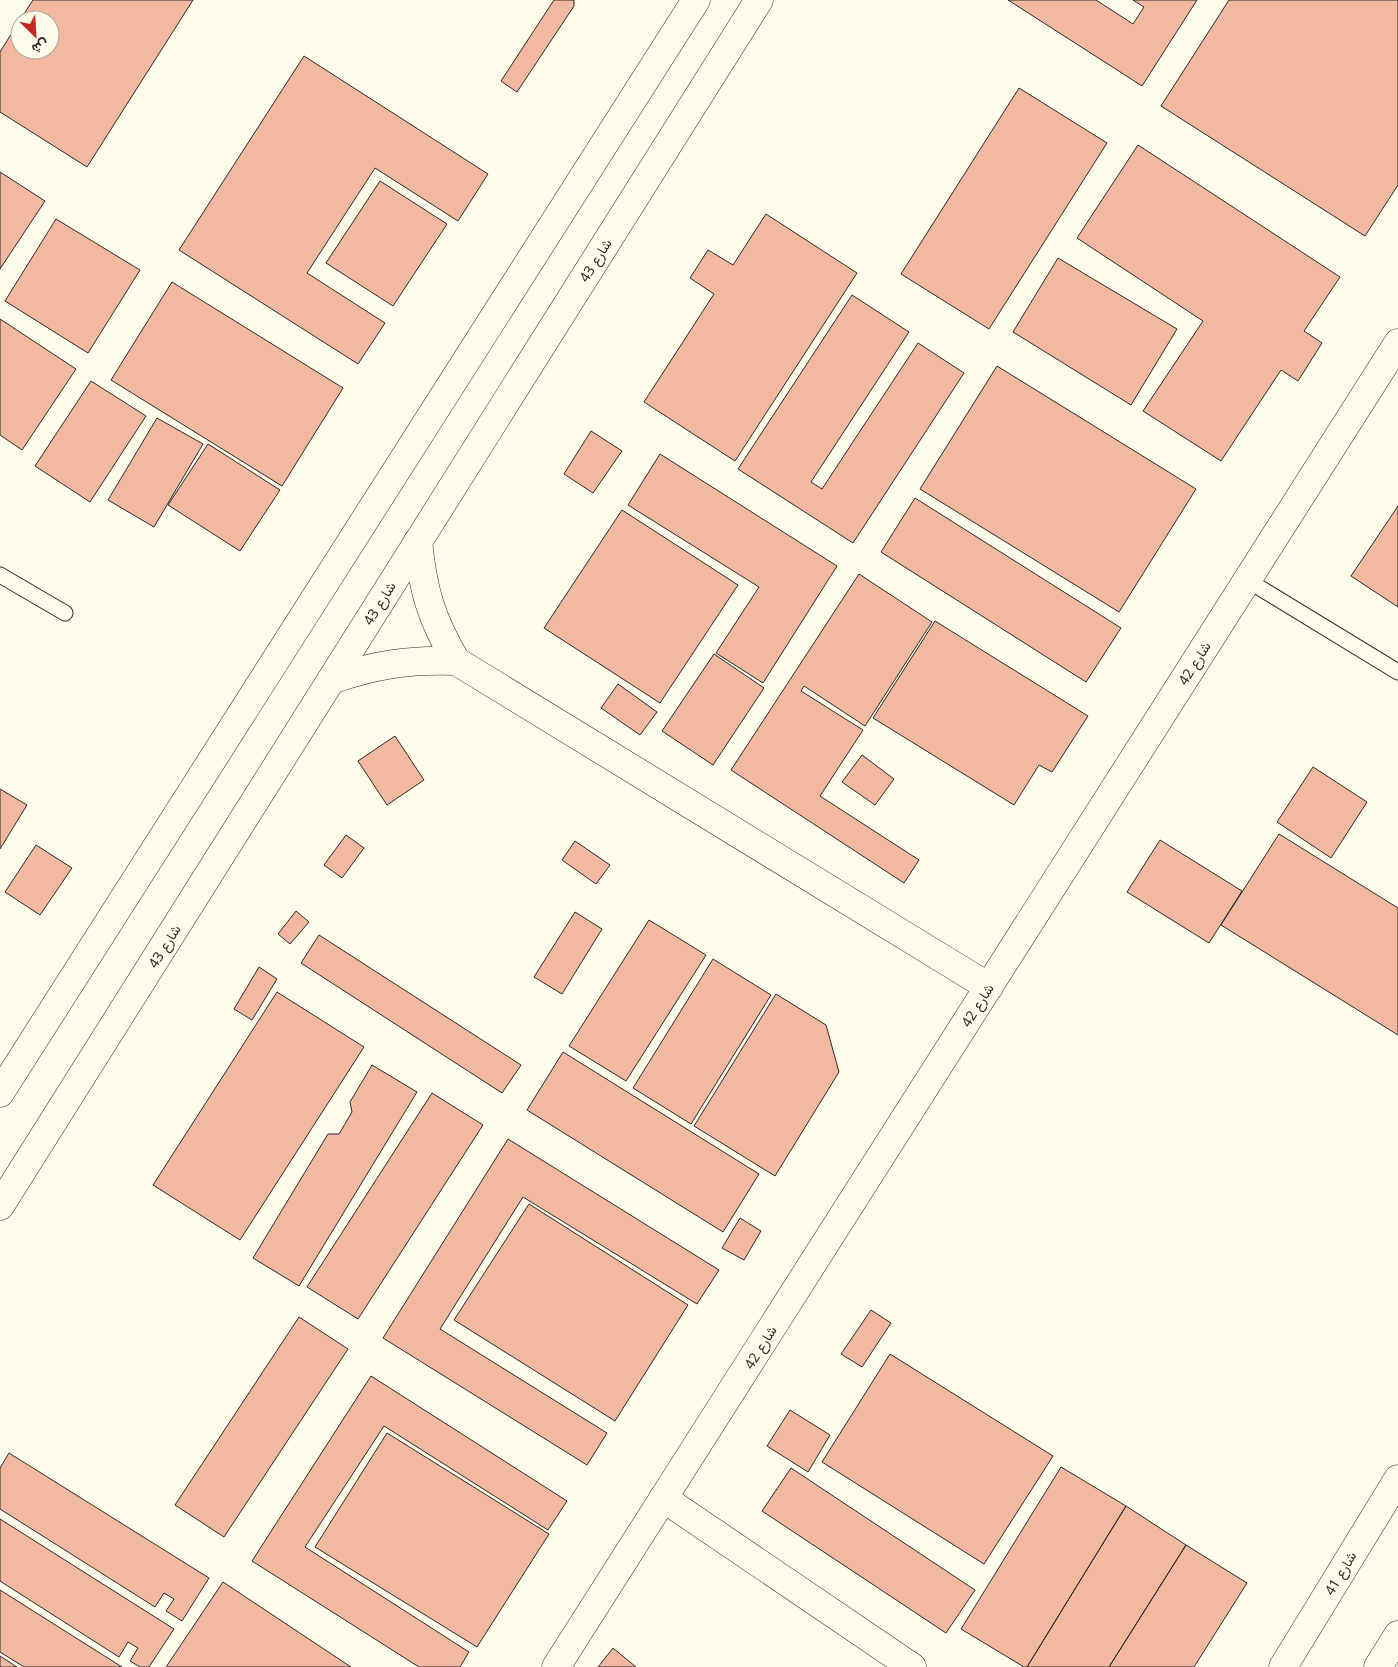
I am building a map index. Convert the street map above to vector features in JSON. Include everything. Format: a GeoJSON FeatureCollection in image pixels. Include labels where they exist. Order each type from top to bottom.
{"type":"FeatureCollection","features":[{"type":"Feature","properties":{"kind":"street"},"geometry":{"type":"LineString","coordinates":[[0,1093],[696,0]]}},
{"type":"Feature","properties":{"kind":"street","name":"شارع 43"},"geometry":{"type":"LineString","coordinates":[[0,1206],[759,0]]}},
{"type":"Feature","properties":{"kind":"street","name":"شارع 42"},"geometry":{"type":"LineString","coordinates":[[556,1667],[1398,343]]}},
{"type":"Feature","properties":{"kind":"street"},"geometry":{"type":"LineString","coordinates":[[418,541],[421,573],[428,604],[440,634],[456,661],[989,987]]}},
{"type":"Feature","properties":{"kind":"street"},"geometry":{"type":"LineString","coordinates":[[330,680],[361,669],[392,662],[456,661]]}},
{"type":"Feature","properties":{"kind":"street","name":"شارع 41"},"geometry":{"type":"LineString","coordinates":[[1283,1667],[1398,1479]]}},
{"type":"Feature","properties":{"kind":"street"},"geometry":{"type":"LineString","coordinates":[[663,1498],[912,1667]]}},
{"type":"Feature","properties":{"kind":"street"},"geometry":{"type":"LineString","coordinates":[[1378,1667],[1398,1635]]}},
{"type":"Feature","properties":{"kind":"lane"},"geometry":{"type":"LineString","coordinates":[[0,575],[65,613]]}},
{"type":"Feature","properties":{"kind":"lane"},"geometry":{"type":"LineString","coordinates":[[1247,580],[1398,672]]}},
{"type":"Feature","properties":{"kind":"building"},"geometry":{"type":"Polygon","coordinates":[[[33,0],[193,0],[87,167],[0,112],[0,52],[10,36],[10,60],[60,60],[60,10],[26,10],[33,0]]]}},
{"type":"Feature","properties":{"kind":"building"},"geometry":{"type":"Polygon","coordinates":[[[554,0],[574,0],[574,6],[517,92],[501,81],[554,0]]]}},
{"type":"Feature","properties":{"kind":"building"},"geometry":{"type":"Polygon","coordinates":[[[1008,0],[1096,0],[1133,24],[1144,7],[1133,0],[1197,0],[1142,86],[1008,0]]]}},
{"type":"Feature","properties":{"kind":"building"},"geometry":{"type":"Polygon","coordinates":[[[1229,0],[1398,0],[1398,185],[1365,236],[1161,106],[1229,0]]]}},
{"type":"Feature","properties":{"kind":"building"},"geometry":{"type":"Polygon","coordinates":[[[304,56],[488,174],[458,221],[375,168],[307,273],[385,323],[358,364],[179,250],[304,56]]]}},
{"type":"Feature","properties":{"kind":"building"},"geometry":{"type":"Polygon","coordinates":[[[1019,88],[1107,143],[989,329],[901,274],[1019,88]]]}},
{"type":"Feature","properties":{"kind":"building"},"geometry":{"type":"Polygon","coordinates":[[[1138,145],[1340,277],[1304,331],[1322,343],[1298,381],[1281,370],[1221,461],[1143,411],[1203,321],[1077,238],[1138,145]]]}},
{"type":"Feature","properties":{"kind":"building"},"geometry":{"type":"Polygon","coordinates":[[[0,172],[45,201],[0,269],[0,172]]]}},
{"type":"Feature","properties":{"kind":"building"},"geometry":{"type":"Polygon","coordinates":[[[380,181],[447,224],[393,306],[326,263],[380,181]]]}},
{"type":"Feature","properties":{"kind":"building"},"geometry":{"type":"Polygon","coordinates":[[[766,214],[857,273],[735,461],[644,402],[714,294],[690,278],[708,250],[733,265],[766,214]]]}},
{"type":"Feature","properties":{"kind":"building"},"geometry":{"type":"Polygon","coordinates":[[[56,219],[140,270],[88,353],[5,301],[56,219]]]}},
{"type":"Feature","properties":{"kind":"building"},"geometry":{"type":"Polygon","coordinates":[[[1058,258],[1177,329],[1131,405],[1013,332],[1058,258]]]}},
{"type":"Feature","properties":{"kind":"building"},"geometry":{"type":"Polygon","coordinates":[[[172,282],[343,388],[282,486],[111,380],[172,282]]]}},
{"type":"Feature","properties":{"kind":"building"},"geometry":{"type":"Polygon","coordinates":[[[852,295],[909,332],[811,482],[822,489],[918,343],[964,373],[853,543],[738,469],[852,295]]]}},
{"type":"Feature","properties":{"kind":"building"},"geometry":{"type":"Polygon","coordinates":[[[0,319],[76,369],[22,450],[0,435],[0,319]]]}},
{"type":"Feature","properties":{"kind":"building"},"geometry":{"type":"Polygon","coordinates":[[[997,366],[1196,489],[1119,612],[920,489],[997,366]]]}},
{"type":"Feature","properties":{"kind":"building"},"geometry":{"type":"Polygon","coordinates":[[[91,381],[146,416],[90,502],[35,466],[91,381]]]}},
{"type":"Feature","properties":{"kind":"building"},"geometry":{"type":"Polygon","coordinates":[[[157,418],[203,444],[154,527],[108,500],[157,418]]]}},
{"type":"Feature","properties":{"kind":"building"},"geometry":{"type":"Polygon","coordinates":[[[591,431],[622,451],[593,493],[564,474],[591,431]]]}},
{"type":"Feature","properties":{"kind":"building"},"geometry":{"type":"Polygon","coordinates":[[[208,444],[280,490],[240,551],[168,505],[208,444]]]}},
{"type":"Feature","properties":{"kind":"building"},"geometry":{"type":"Polygon","coordinates":[[[660,454],[837,566],[763,683],[716,653],[759,587],[628,505],[660,454]]]}},
{"type":"Feature","properties":{"kind":"building"},"geometry":{"type":"Polygon","coordinates":[[[915,498],[1121,628],[1086,682],[881,552],[915,498]]]}},
{"type":"Feature","properties":{"kind":"building"},"geometry":{"type":"Polygon","coordinates":[[[1398,506],[1398,607],[1351,576],[1398,506]]]}},
{"type":"Feature","properties":{"kind":"building"},"geometry":{"type":"Polygon","coordinates":[[[622,510],[738,585],[660,703],[544,628],[622,510]]]}},
{"type":"Feature","properties":{"kind":"building"},"geometry":{"type":"Polygon","coordinates":[[[859,574],[932,622],[865,726],[804,686],[801,691],[863,730],[820,796],[919,860],[904,883],[731,770],[859,574]]]}},
{"type":"Feature","properties":{"kind":"building"},"geometry":{"type":"Polygon","coordinates":[[[935,621],[1088,716],[1052,772],[1039,765],[1014,805],[873,718],[935,621]]]}},
{"type":"Feature","properties":{"kind":"building"},"geometry":{"type":"Polygon","coordinates":[[[714,654],[764,688],[713,765],[662,731],[714,654]]]}},
{"type":"Feature","properties":{"kind":"building"},"geometry":{"type":"Polygon","coordinates":[[[618,684],[657,712],[640,735],[601,708],[618,684]]]}},
{"type":"Feature","properties":{"kind":"building"},"geometry":{"type":"Polygon","coordinates":[[[395,736],[424,780],[387,805],[358,761],[395,736]]]}},
{"type":"Feature","properties":{"kind":"building"},"geometry":{"type":"Polygon","coordinates":[[[862,755],[894,779],[875,805],[842,782],[862,755]]]}},
{"type":"Feature","properties":{"kind":"building"},"geometry":{"type":"Polygon","coordinates":[[[1313,767],[1367,802],[1331,858],[1277,822],[1313,767]]]}},
{"type":"Feature","properties":{"kind":"building"},"geometry":{"type":"Polygon","coordinates":[[[0,789],[27,805],[0,849],[0,789]]]}},
{"type":"Feature","properties":{"kind":"building"},"geometry":{"type":"Polygon","coordinates":[[[1279,834],[1398,908],[1398,1035],[1221,925],[1279,834]]]}},
{"type":"Feature","properties":{"kind":"building"},"geometry":{"type":"Polygon","coordinates":[[[346,835],[364,848],[342,878],[324,865],[346,835]]]}},
{"type":"Feature","properties":{"kind":"building"},"geometry":{"type":"Polygon","coordinates":[[[1160,840],[1242,891],[1209,943],[1127,892],[1160,840]]]}},
{"type":"Feature","properties":{"kind":"building"},"geometry":{"type":"Polygon","coordinates":[[[575,841],[610,865],[596,884],[562,860],[575,841]]]}},
{"type":"Feature","properties":{"kind":"building"},"geometry":{"type":"Polygon","coordinates":[[[36,845],[72,868],[40,915],[5,892],[36,845]]]}},
{"type":"Feature","properties":{"kind":"building"},"geometry":{"type":"Polygon","coordinates":[[[296,911],[309,922],[290,944],[278,934],[296,911]]]}},
{"type":"Feature","properties":{"kind":"building"},"geometry":{"type":"Polygon","coordinates":[[[575,912],[602,929],[562,994],[534,977],[575,912]]]}},
{"type":"Feature","properties":{"kind":"building"},"geometry":{"type":"Polygon","coordinates":[[[649,920],[706,955],[626,1081],[569,1046],[649,920]]]}},
{"type":"Feature","properties":{"kind":"building"},"geometry":{"type":"Polygon","coordinates":[[[319,935],[521,1065],[502,1093],[301,963],[319,935]]]}},
{"type":"Feature","properties":{"kind":"building"},"geometry":{"type":"Polygon","coordinates":[[[713,959],[771,995],[691,1124],[633,1088],[713,959]]]}},
{"type":"Feature","properties":{"kind":"building"},"geometry":{"type":"Polygon","coordinates":[[[259,967],[277,979],[252,1020],[234,1009],[259,967]]]}},
{"type":"Feature","properties":{"kind":"building"},"geometry":{"type":"Polygon","coordinates":[[[277,992],[364,1047],[240,1240],[153,1185],[277,992]]]}},
{"type":"Feature","properties":{"kind":"building"},"geometry":{"type":"Polygon","coordinates":[[[776,994],[826,1025],[839,1072],[775,1176],[694,1126],[776,994]]]}},
{"type":"Feature","properties":{"kind":"building"},"geometry":{"type":"Polygon","coordinates":[[[563,1052],[759,1174],[723,1232],[527,1110],[563,1052]]]}},
{"type":"Feature","properties":{"kind":"building"},"geometry":{"type":"Polygon","coordinates":[[[372,1065],[417,1092],[299,1286],[253,1258],[328,1134],[339,1134],[352,1112],[350,1102],[372,1065]]]}},
{"type":"Feature","properties":{"kind":"building"},"geometry":{"type":"Polygon","coordinates":[[[432,1093],[483,1125],[358,1319],[307,1287],[432,1093]]]}},
{"type":"Feature","properties":{"kind":"building"},"geometry":{"type":"Polygon","coordinates":[[[508,1139],[719,1270],[697,1304],[523,1197],[440,1329],[607,1433],[587,1465],[383,1338],[508,1139]]]}},
{"type":"Feature","properties":{"kind":"building"},"geometry":{"type":"Polygon","coordinates":[[[529,1204],[688,1305],[615,1421],[454,1320],[529,1204]]]}},
{"type":"Feature","properties":{"kind":"building"},"geometry":{"type":"Polygon","coordinates":[[[740,1218],[761,1231],[744,1260],[722,1248],[740,1218]]]}},
{"type":"Feature","properties":{"kind":"building"},"geometry":{"type":"Polygon","coordinates":[[[871,1310],[891,1323],[862,1367],[841,1354],[871,1310]]]}},
{"type":"Feature","properties":{"kind":"building"},"geometry":{"type":"Polygon","coordinates":[[[299,1317],[348,1349],[224,1537],[175,1505],[299,1317]]]}},
{"type":"Feature","properties":{"kind":"building"},"geometry":{"type":"Polygon","coordinates":[[[890,1354],[1053,1456],[984,1564],[822,1462],[890,1354]]]}},
{"type":"Feature","properties":{"kind":"building"},"geometry":{"type":"Polygon","coordinates":[[[371,1376],[567,1501],[548,1530],[384,1426],[305,1547],[469,1652],[460,1667],[419,1667],[252,1561],[371,1376]]]}},
{"type":"Feature","properties":{"kind":"building"},"geometry":{"type":"Polygon","coordinates":[[[790,1410],[830,1435],[808,1472],[767,1446],[790,1410]]]}},
{"type":"Feature","properties":{"kind":"building"},"geometry":{"type":"Polygon","coordinates":[[[387,1433],[549,1534],[477,1647],[315,1547],[387,1433]]]}},
{"type":"Feature","properties":{"kind":"building"},"geometry":{"type":"Polygon","coordinates":[[[9,1453],[209,1578],[182,1621],[166,1611],[174,1599],[164,1593],[155,1607],[0,1509],[0,1468],[9,1453]]]}},
{"type":"Feature","properties":{"kind":"building"},"geometry":{"type":"Polygon","coordinates":[[[1061,1467],[1126,1506],[1027,1667],[1024,1667],[961,1629],[1061,1467]]]}},
{"type":"Feature","properties":{"kind":"building"},"geometry":{"type":"Polygon","coordinates":[[[791,1468],[975,1590],[946,1633],[762,1511],[791,1468]]]}},
{"type":"Feature","properties":{"kind":"building"},"geometry":{"type":"Polygon","coordinates":[[[1126,1506],[1186,1545],[1109,1667],[1027,1667],[1126,1506]]]}},
{"type":"Feature","properties":{"kind":"building"},"geometry":{"type":"Polygon","coordinates":[[[0,1519],[174,1629],[149,1667],[140,1667],[130,1661],[138,1648],[128,1642],[119,1657],[0,1581],[0,1519]]]}},
{"type":"Feature","properties":{"kind":"building"},"geometry":{"type":"Polygon","coordinates":[[[1186,1545],[1247,1583],[1194,1667],[1109,1667],[1186,1545]]]}},
{"type":"Feature","properties":{"kind":"building"},"geometry":{"type":"Polygon","coordinates":[[[223,1582],[351,1667],[166,1667],[223,1582]]]}},
{"type":"Feature","properties":{"kind":"building"},"geometry":{"type":"Polygon","coordinates":[[[0,1590],[122,1667],[24,1667],[0,1652],[0,1590]]]}},
{"type":"Feature","properties":{"kind":"building"},"geometry":{"type":"Polygon","coordinates":[[[613,1648],[636,1667],[598,1667],[613,1648]]]}},
{"type":"Feature","properties":{"kind":"building"},"geometry":{"type":"Polygon","coordinates":[[[0,1656],[17,1667],[0,1667],[0,1656]]]}}]}
